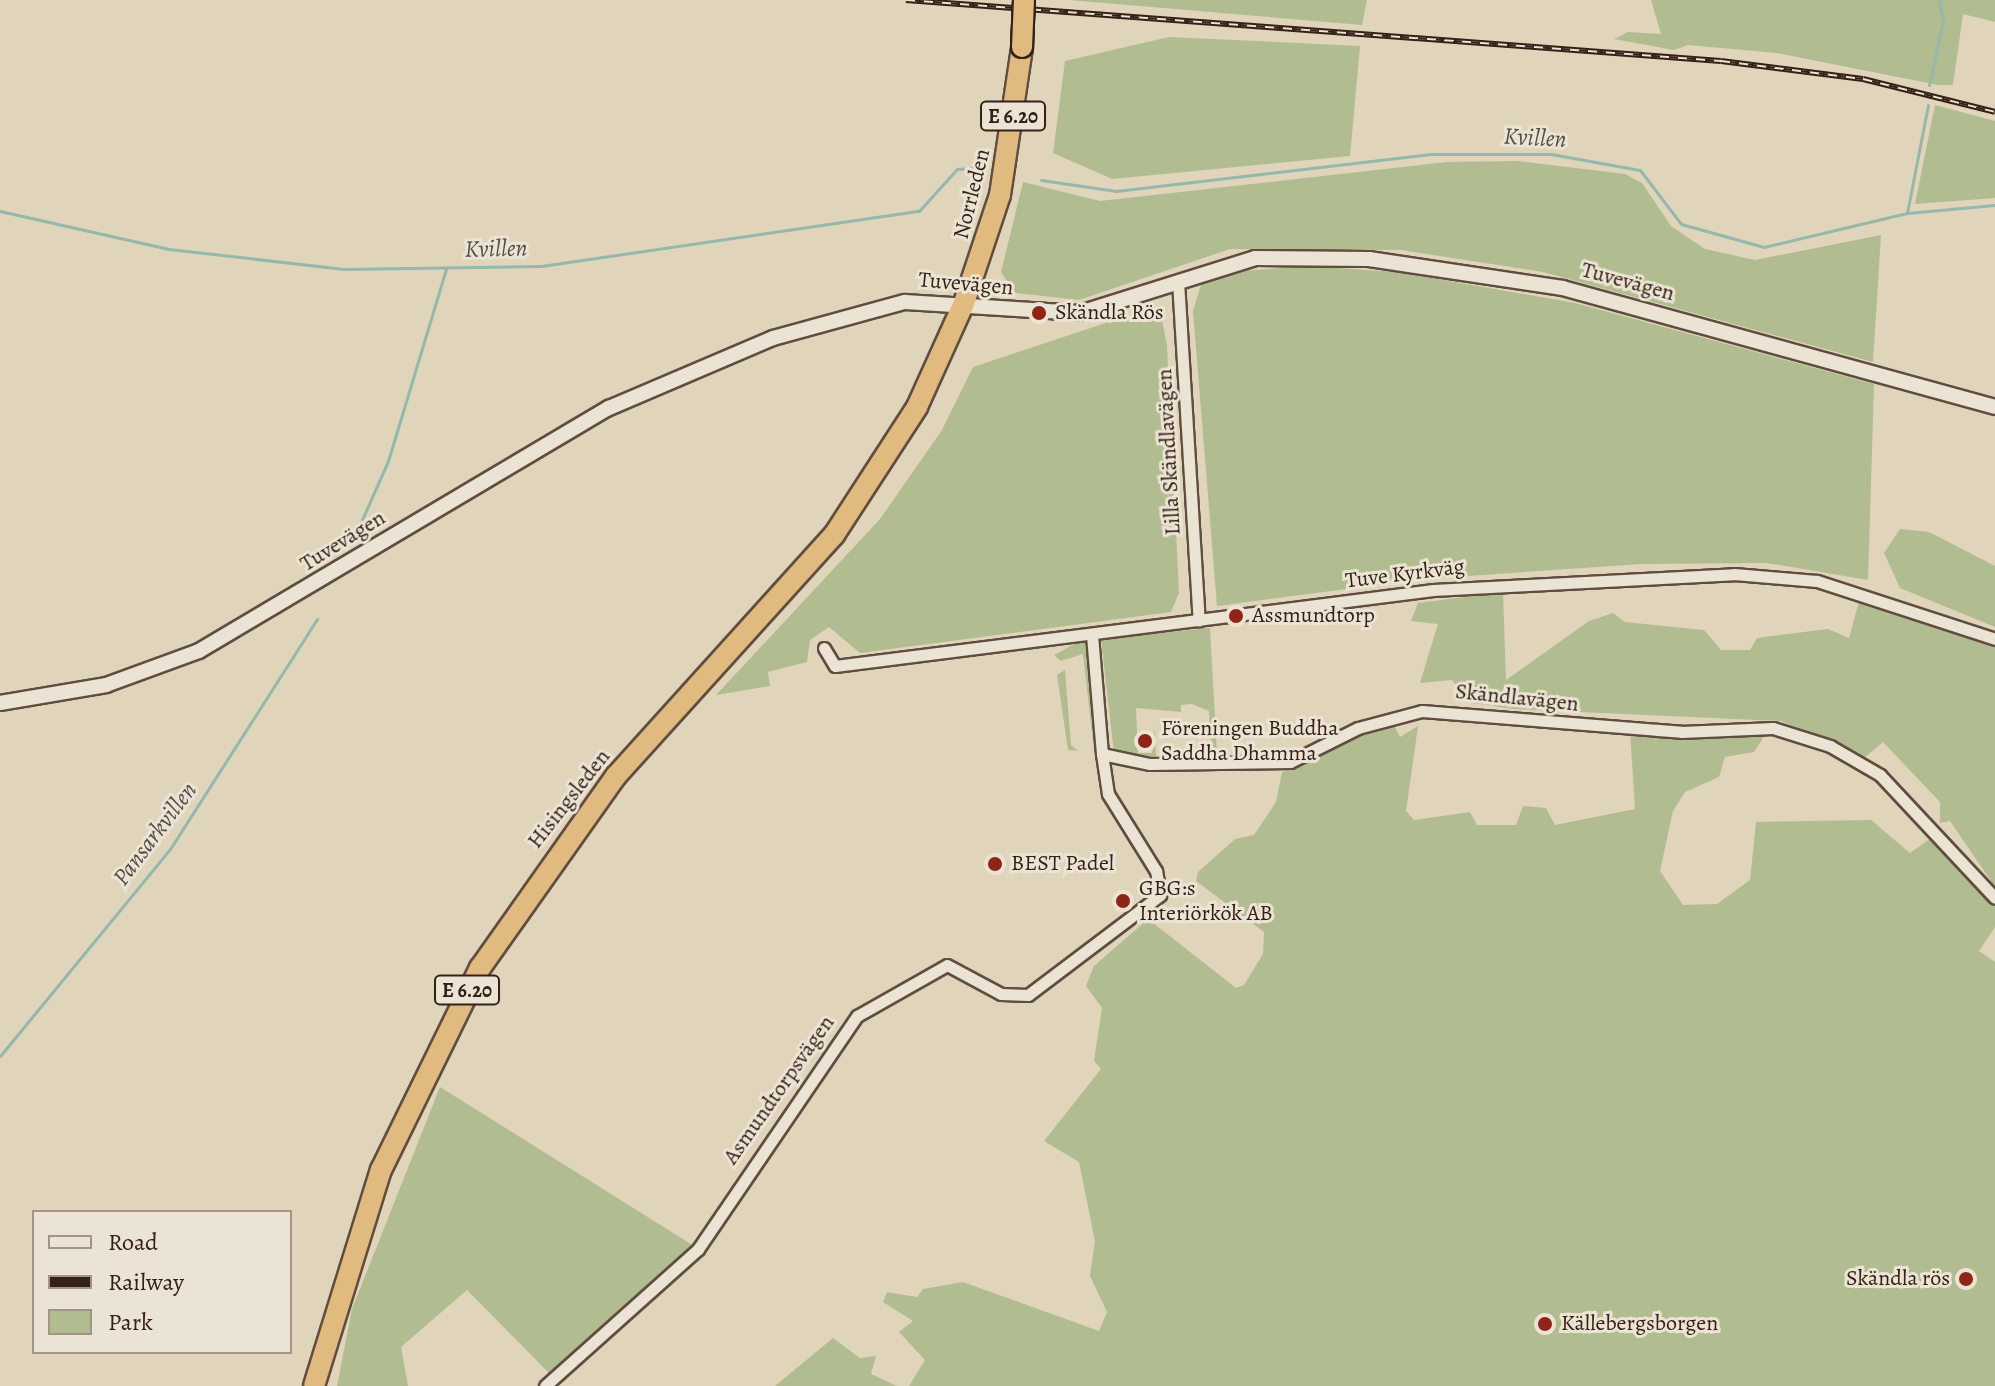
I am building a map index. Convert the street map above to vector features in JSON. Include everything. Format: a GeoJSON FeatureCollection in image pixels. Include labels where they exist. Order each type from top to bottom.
{"type":"FeatureCollection","features":[{"type":"Feature","properties":{"kind":"highway","name":"Norrleden"},"geometry":{"type":"LineString","coordinates":[[964,303],[1000,195],[1022,47],[1024,0]]}},
{"type":"Feature","properties":{"kind":"highway","name":"Hisingsleden"},"geometry":{"type":"LineString","coordinates":[[314,1386],[381,1170],[480,968],[616,776],[854,508],[917,407],[964,303]]}},
{"type":"Feature","properties":{"kind":"main road","name":"Tuvevägen"},"geometry":{"type":"LineString","coordinates":[[0,703],[106,685],[199,651],[549,440],[703,365],[847,314],[915,300],[1080,313],[1239,261],[1289,255],[1462,269],[1663,314],[1995,407]]}},
{"type":"Feature","properties":{"kind":"street","name":"Lilla Skändlavägen"},"geometry":{"type":"LineString","coordinates":[[1178,281],[1199,620]]}},
{"type":"Feature","properties":{"kind":"street","name":"Tuve Kyrkväg"},"geometry":{"type":"LineString","coordinates":[[824,648],[835,666],[1529,581],[1761,574],[1817,581],[1995,639]]}},
{"type":"Feature","properties":{"kind":"street"},"geometry":{"type":"LineString","coordinates":[[1092,635],[1102,754]]}},
{"type":"Feature","properties":{"kind":"street","name":"Skändlavägen"},"geometry":{"type":"LineString","coordinates":[[1102,754],[1150,764],[1290,762],[1371,723],[1422,711],[1700,733],[1773,728],[1830,746],[1880,775],[1995,898]]}},
{"type":"Feature","properties":{"kind":"street","name":"Asmundtorpsvägen"},"geometry":{"type":"LineString","coordinates":[[545,1386],[698,1249],[836,1037],[857,1016],[947,965],[1001,994],[1028,995],[1160,895],[1161,880],[1108,794],[1102,754]]}},
{"type":"Feature","properties":{"kind":"green space"},"geometry":{"type":"Polygon","coordinates":[[[1069,0],[1367,0],[1362,25],[1069,0]]]}},
{"type":"Feature","properties":{"kind":"green space"},"geometry":{"type":"Polygon","coordinates":[[[1651,0],[1995,0],[1995,22],[1963,14],[1953,85],[1938,85],[1777,53],[1688,45],[1674,50],[1614,39],[1628,32],[1661,34],[1651,0]]]}},
{"type":"Feature","properties":{"kind":"green space"},"geometry":{"type":"Polygon","coordinates":[[[1169,37],[1360,46],[1350,156],[1112,179],[1053,153],[1065,61],[1169,37]]]}},
{"type":"Feature","properties":{"kind":"green space"},"geometry":{"type":"Polygon","coordinates":[[[1935,105],[1995,121],[1995,198],[1915,204],[1935,105]]]}},
{"type":"Feature","properties":{"kind":"green space"},"geometry":{"type":"Polygon","coordinates":[[[1518,161],[1625,174],[1642,183],[1671,226],[1705,249],[1755,260],[1881,235],[1873,362],[1543,272],[1401,250],[1230,249],[1079,300],[1015,293],[1001,272],[1023,182],[1100,201],[1447,162],[1518,161]]]}},
{"type":"Feature","properties":{"kind":"green space"},"geometry":{"type":"Polygon","coordinates":[[[1308,266],[1397,272],[1575,303],[1874,384],[1868,580],[1767,563],[1641,564],[1423,579],[1217,606],[1193,311],[1201,285],[1241,271],[1308,266]]]}},
{"type":"Feature","properties":{"kind":"green space"},"geometry":{"type":"Polygon","coordinates":[[[1151,308],[1160,311],[1167,345],[1179,593],[1171,612],[860,653],[829,627],[810,640],[807,662],[768,672],[770,686],[716,695],[880,519],[942,430],[973,367],[1151,308]]]}},
{"type":"Feature","properties":{"kind":"green space"},"geometry":{"type":"Polygon","coordinates":[[[1900,529],[1929,532],[1995,566],[1995,627],[1900,588],[1884,553],[1900,529]]]}},
{"type":"Feature","properties":{"kind":"green space"},"geometry":{"type":"Polygon","coordinates":[[[1503,592],[1506,680],[1589,621],[1613,613],[1625,622],[1704,630],[1721,650],[1750,650],[1757,638],[1828,629],[1849,638],[1860,598],[1989,641],[1995,645],[1995,887],[1950,821],[1940,823],[1940,802],[1883,742],[1864,758],[1781,721],[1514,709],[1472,703],[1452,680],[1420,683],[1438,624],[1411,621],[1418,603],[1503,592]]]}},
{"type":"Feature","properties":{"kind":"green space"},"geometry":{"type":"Polygon","coordinates":[[[1210,628],[1217,755],[1211,755],[1209,711],[1192,704],[1181,705],[1181,712],[1136,708],[1138,753],[1152,753],[1155,728],[1156,758],[1114,753],[1101,639],[1210,628]]]}},
{"type":"Feature","properties":{"kind":"green space"},"geometry":{"type":"Polygon","coordinates":[[[1080,641],[1090,645],[1094,750],[1083,654],[1061,661],[1054,655],[1080,641]]]}},
{"type":"Feature","properties":{"kind":"green space"},"geometry":{"type":"Polygon","coordinates":[[[1065,670],[1071,745],[1078,751],[1068,750],[1057,675],[1065,670]]]}},
{"type":"Feature","properties":{"kind":"green space"},"geometry":{"type":"Polygon","coordinates":[[[1392,721],[1400,737],[1418,726],[1406,811],[1414,820],[1470,812],[1477,825],[1516,825],[1523,806],[1546,808],[1555,825],[1635,809],[1630,731],[1717,739],[1766,733],[1754,752],[1725,757],[1719,777],[1685,792],[1673,811],[1660,871],[1683,905],[1717,904],[1750,880],[1756,822],[1871,820],[1910,853],[1934,836],[1995,906],[1995,927],[1979,951],[1995,962],[1995,1386],[909,1386],[925,1360],[899,1332],[913,1321],[883,1302],[887,1292],[917,1297],[923,1289],[963,1282],[1099,1331],[1107,1312],[1090,1276],[1095,1241],[1079,1162],[1044,1141],[1101,1069],[1094,1061],[1102,1008],[1086,986],[1094,966],[1148,919],[1236,988],[1244,985],[1263,954],[1264,932],[1196,881],[1198,872],[1235,839],[1254,835],[1276,802],[1282,772],[1392,721]]]}},
{"type":"Feature","properties":{"kind":"green space"},"geometry":{"type":"Polygon","coordinates":[[[440,1087],[694,1246],[549,1373],[467,1290],[401,1347],[408,1386],[337,1386],[352,1309],[440,1087]]]}},
{"type":"Feature","properties":{"kind":"green space"},"geometry":{"type":"Polygon","coordinates":[[[833,1338],[860,1358],[876,1356],[871,1374],[897,1386],[775,1386],[833,1338]]]}},
{"type":"Feature","properties":{"kind":"waterway"},"geometry":{"type":"LineString","coordinates":[[1929,85],[1943,22],[1939,0]]}},
{"type":"Feature","properties":{"kind":"waterway"},"geometry":{"type":"LineString","coordinates":[[1907,213],[1928,105]]}},
{"type":"Feature","properties":{"kind":"waterway","name":"Kvillen"},"geometry":{"type":"LineString","coordinates":[[1041,180],[1116,191],[1431,154],[1551,154],[1640,170],[1681,224],[1764,247],[1907,213],[1995,205]]}},
{"type":"Feature","properties":{"kind":"waterway","name":"Kvillen"},"geometry":{"type":"LineString","coordinates":[[0,211],[169,249],[344,269],[541,266],[919,211],[957,169],[973,168]]}},
{"type":"Feature","properties":{"kind":"waterway","name":"Pansarkvillen"},"geometry":{"type":"LineString","coordinates":[[353,540],[388,461],[446,269]]}},
{"type":"Feature","properties":{"kind":"waterway","name":"Pansarkvillen"},"geometry":{"type":"LineString","coordinates":[[0,1056],[170,849],[317,619]]}},
{"type":"Feature","properties":{"kind":"railway"},"geometry":{"type":"LineString","coordinates":[[906,0],[1721,61],[1863,79],[1995,112]]}},
{"type":"Feature","properties":{"kind":"place","name":"Skändla Rös"},"geometry":{"type":"Point","coordinates":[1039,313]}},
{"type":"Feature","properties":{"kind":"place","name":"Assmundtorp"},"geometry":{"type":"Point","coordinates":[1236,616]}},
{"type":"Feature","properties":{"kind":"place","name":"Föreningen Buddha Saddha Dhamma"},"geometry":{"type":"Point","coordinates":[1145,741]}},
{"type":"Feature","properties":{"kind":"place","name":"BEST Padel"},"geometry":{"type":"Point","coordinates":[995,864]}},
{"type":"Feature","properties":{"kind":"place","name":"GBG:s Interiörkök AB"},"geometry":{"type":"Point","coordinates":[1123,901]}},
{"type":"Feature","properties":{"kind":"place","name":"Skändla rös"},"geometry":{"type":"Point","coordinates":[1966,1279]}},
{"type":"Feature","properties":{"kind":"place","name":"Källebergsborgen"},"geometry":{"type":"Point","coordinates":[1545,1324]}}]}
